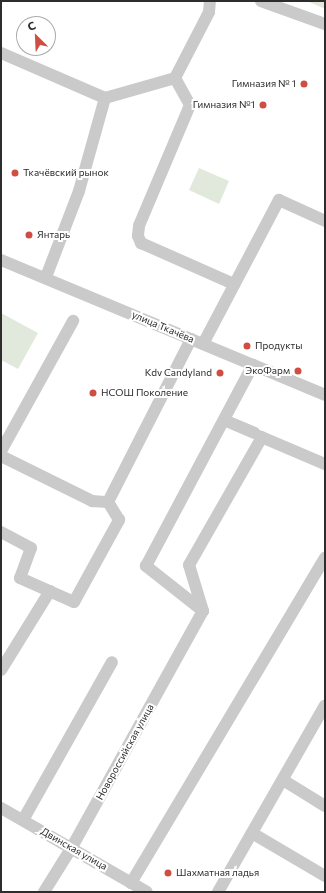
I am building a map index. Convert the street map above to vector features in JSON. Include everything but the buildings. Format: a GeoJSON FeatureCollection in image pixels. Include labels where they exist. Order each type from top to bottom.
{"type":"FeatureCollection","features":[{"type":"Feature","properties":{"kind":"street"},"geometry":{"type":"LineString","coordinates":[[1,53],[105,98],[175,78],[209,12],[210,1]]}},
{"type":"Feature","properties":{"kind":"street"},"geometry":{"type":"LineString","coordinates":[[261,1],[325,24]]}},
{"type":"Feature","properties":{"kind":"street"},"geometry":{"type":"LineString","coordinates":[[175,78],[190,105],[139,226],[138,236],[141,243],[234,284]]}},
{"type":"Feature","properties":{"kind":"street"},"geometry":{"type":"LineString","coordinates":[[46,277],[79,191],[105,98]]}},
{"type":"Feature","properties":{"kind":"street"},"geometry":{"type":"LineString","coordinates":[[202,344],[279,200],[325,221]]}},
{"type":"Feature","properties":{"kind":"street","name":"улица Ткачёва"},"geometry":{"type":"LineString","coordinates":[[1,260],[46,277],[325,395]]}},
{"type":"Feature","properties":{"kind":"street"},"geometry":{"type":"LineString","coordinates":[[1,451],[72,321]]}},
{"type":"Feature","properties":{"kind":"street"},"geometry":{"type":"LineString","coordinates":[[108,502],[191,339]]}},
{"type":"Feature","properties":{"kind":"street"},"geometry":{"type":"LineString","coordinates":[[203,611],[146,566],[253,365]]}},
{"type":"Feature","properties":{"kind":"street"},"geometry":{"type":"LineString","coordinates":[[224,420],[325,464]]}},
{"type":"Feature","properties":{"kind":"street"},"geometry":{"type":"LineString","coordinates":[[203,611],[189,565],[258,435]]}},
{"type":"Feature","properties":{"kind":"street"},"geometry":{"type":"LineString","coordinates":[[1,456],[92,501],[108,502]]}},
{"type":"Feature","properties":{"kind":"street"},"geometry":{"type":"LineString","coordinates":[[1,532],[31,548],[20,578],[74,602],[119,520],[108,502]]}},
{"type":"Feature","properties":{"kind":"street"},"geometry":{"type":"LineString","coordinates":[[131,883],[325,557]]}},
{"type":"Feature","properties":{"kind":"street"},"geometry":{"type":"LineString","coordinates":[[1,670],[50,591]]}},
{"type":"Feature","properties":{"kind":"street","name":"Новороссийская улица"},"geometry":{"type":"LineString","coordinates":[[44,892],[72,847],[203,611]]}},
{"type":"Feature","properties":{"kind":"street"},"geometry":{"type":"LineString","coordinates":[[23,820],[112,662]]}},
{"type":"Feature","properties":{"kind":"street"},"geometry":{"type":"LineString","coordinates":[[218,892],[283,780],[320,724],[325,705]]}},
{"type":"Feature","properties":{"kind":"street"},"geometry":{"type":"LineString","coordinates":[[283,780],[325,806]]}},
{"type":"Feature","properties":{"kind":"street","name":"Двинская улица"},"geometry":{"type":"LineString","coordinates":[[1,808],[72,847],[146,892]]}},
{"type":"Feature","properties":{"kind":"street"},"geometry":{"type":"LineString","coordinates":[[252,833],[325,876]]}},
{"type":"Feature","properties":{"kind":"shaded area"},"geometry":{"type":"Polygon","coordinates":[[[307,1],[325,1],[325,9],[307,1]]]}},
{"type":"Feature","properties":{"kind":"shaded area"},"geometry":{"type":"Polygon","coordinates":[[[199,168],[229,181],[219,204],[189,190],[199,168]]]}},
{"type":"Feature","properties":{"kind":"shaded area"},"geometry":{"type":"Polygon","coordinates":[[[1,313],[38,333],[18,369],[1,360],[1,313]]]}},
{"type":"Feature","properties":{"kind":"place","name":"Гимназия № 1"},"geometry":{"type":"Point","coordinates":[304,84]}},
{"type":"Feature","properties":{"kind":"place","name":"Гимназия №1"},"geometry":{"type":"Point","coordinates":[263,105]}},
{"type":"Feature","properties":{"kind":"place","name":"Ткачёвский рынок"},"geometry":{"type":"Point","coordinates":[15,173]}},
{"type":"Feature","properties":{"kind":"place","name":"Янтарь"},"geometry":{"type":"Point","coordinates":[29,235]}},
{"type":"Feature","properties":{"kind":"place","name":"Продукты"},"geometry":{"type":"Point","coordinates":[247,346]}},
{"type":"Feature","properties":{"kind":"place","name":"ЭкоФарм"},"geometry":{"type":"Point","coordinates":[298,371]}},
{"type":"Feature","properties":{"kind":"place","name":"Kdv Candyland"},"geometry":{"type":"Point","coordinates":[220,373]}},
{"type":"Feature","properties":{"kind":"place","name":"НСОШ Поколение"},"geometry":{"type":"Point","coordinates":[93,393]}},
{"type":"Feature","properties":{"kind":"place","name":"Шахматная ладья"},"geometry":{"type":"Point","coordinates":[168,873]}}]}
